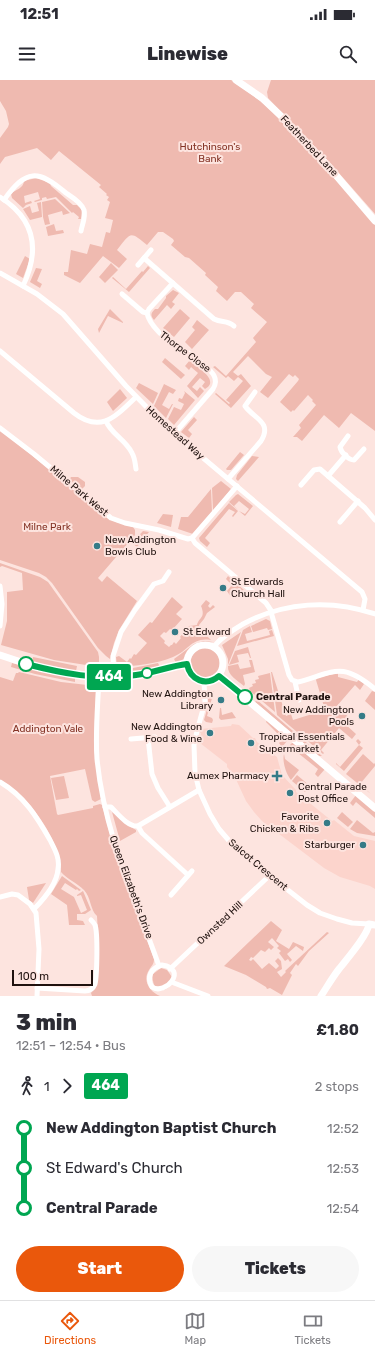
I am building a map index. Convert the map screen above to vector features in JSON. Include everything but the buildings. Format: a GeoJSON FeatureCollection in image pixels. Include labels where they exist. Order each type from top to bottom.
{"type":"FeatureCollection","features":[{"type":"Feature","properties":{"kind":"street","name":"Featherbed Lane"},"geometry":{"type":"LineString","coordinates":[[236,80],[262,98],[281,116],[328,166],[375,221]]}},
{"type":"Feature","properties":{"kind":"street"},"geometry":{"type":"LineString","coordinates":[[23,286],[32,262],[33,246],[31,236],[26,222],[21,215],[2,199],[17,183],[24,178],[36,175],[54,182],[82,207],[84,214],[81,231]]}},
{"type":"Feature","properties":{"kind":"street"},"geometry":{"type":"LineString","coordinates":[[138,265],[151,250]]}},
{"type":"Feature","properties":{"kind":"street"},"geometry":{"type":"LineString","coordinates":[[144,258],[214,319],[228,322],[234,326]]}},
{"type":"Feature","properties":{"kind":"street","name":"Homestead Way"},"geometry":{"type":"LineString","coordinates":[[0,273],[46,300],[68,320],[136,397],[174,434],[356,587],[364,596],[365,600],[363,610]]}},
{"type":"Feature","properties":{"kind":"street"},"geometry":{"type":"LineString","coordinates":[[147,313],[173,283]]}},
{"type":"Feature","properties":{"kind":"street","name":"Thorpe Close"},"geometry":{"type":"LineString","coordinates":[[122,294],[143,312],[147,313],[149,320],[156,329],[177,348],[195,357],[212,372],[216,379],[216,384],[213,390],[174,434]]}},
{"type":"Feature","properties":{"kind":"street"},"geometry":{"type":"LineString","coordinates":[[0,351],[80,417],[94,423],[106,421],[116,416],[136,397]]}},
{"type":"Feature","properties":{"kind":"street"},"geometry":{"type":"LineString","coordinates":[[228,479],[264,436],[264,427],[262,422],[245,406],[255,392]]}},
{"type":"Feature","properties":{"kind":"street"},"geometry":{"type":"LineString","coordinates":[[106,421],[109,428],[131,451],[136,469]]}},
{"type":"Feature","properties":{"kind":"street","name":"Milne Park West"},"geometry":{"type":"LineString","coordinates":[[0,428],[34,454],[111,518],[125,524],[154,528],[188,539],[192,538]]}},
{"type":"Feature","properties":{"kind":"street"},"geometry":{"type":"LineString","coordinates":[[348,436],[340,447],[341,451],[354,460],[364,449]]}},
{"type":"Feature","properties":{"kind":"street"},"geometry":{"type":"LineString","coordinates":[[328,476],[346,455]]}},
{"type":"Feature","properties":{"kind":"street"},"geometry":{"type":"LineString","coordinates":[[301,485],[316,469],[322,470],[368,510],[375,520]]}},
{"type":"Feature","properties":{"kind":"street"},"geometry":{"type":"LineString","coordinates":[[237,486],[192,538],[195,543],[266,602],[272,612],[289,675],[291,680],[295,682],[299,700]]}},
{"type":"Feature","properties":{"kind":"street"},"geometry":{"type":"LineString","coordinates":[[340,522],[358,501]]}},
{"type":"Feature","properties":{"kind":"street"},"geometry":{"type":"LineString","coordinates":[[114,677],[113,656],[122,629],[154,584],[162,580],[170,572]]}},
{"type":"Feature","properties":{"kind":"street"},"geometry":{"type":"LineString","coordinates":[[0,586],[2,604],[0,626]]}},
{"type":"Feature","properties":{"kind":"street"},"geometry":{"type":"LineString","coordinates":[[214,647],[235,629],[250,620],[292,607],[312,604],[336,605],[375,614]]}},
{"type":"Feature","properties":{"kind":"street"},"geometry":{"type":"LineString","coordinates":[[204,645],[214,647],[219,651],[223,659],[223,668],[219,676],[213,680],[204,682],[197,680],[192,676],[189,672],[187,664],[190,653],[196,648],[204,645]]}},
{"type":"Feature","properties":{"kind":"street"},"geometry":{"type":"LineString","coordinates":[[0,655],[44,668],[99,677],[140,674],[187,664]]}},
{"type":"Feature","properties":{"kind":"street"},"geometry":{"type":"LineString","coordinates":[[295,682],[329,672],[343,671],[357,675],[375,689]]}},
{"type":"Feature","properties":{"kind":"street"},"geometry":{"type":"LineString","coordinates":[[219,676],[375,808]]}},
{"type":"Feature","properties":{"kind":"street","name":"Queen Elizabeth's Drive"},"geometry":{"type":"LineString","coordinates":[[99,677],[96,751],[105,807],[121,864],[159,966]]}},
{"type":"Feature","properties":{"kind":"street","name":"Salcot Crescent"},"geometry":{"type":"LineString","coordinates":[[204,682],[204,704],[196,731],[194,751],[195,777],[211,817],[223,835],[239,851],[298,899],[320,912],[344,921],[372,924]]}},
{"type":"Feature","properties":{"kind":"street"},"geometry":{"type":"LineString","coordinates":[[131,739],[156,737]]}},
{"type":"Feature","properties":{"kind":"street"},"geometry":{"type":"LineString","coordinates":[[148,738],[153,776],[158,788],[170,807]]}},
{"type":"Feature","properties":{"kind":"street"},"geometry":{"type":"LineString","coordinates":[[0,782],[18,796],[40,821],[58,857],[59,864],[57,876],[34,909]]}},
{"type":"Feature","properties":{"kind":"street"},"geometry":{"type":"LineString","coordinates":[[171,895],[190,873],[142,833],[138,826],[199,790]]}},
{"type":"Feature","properties":{"kind":"street","name":"Queen Elizabeth's Drive"},"geometry":{"type":"LineString","coordinates":[[105,807],[111,807],[129,824],[138,826]]}},
{"type":"Feature","properties":{"kind":"street","name":"Ownsted Hill"},"geometry":{"type":"LineString","coordinates":[[170,969],[269,876]]}},
{"type":"Feature","properties":{"kind":"street"},"geometry":{"type":"LineString","coordinates":[[0,897],[16,895],[27,902],[34,909],[38,917],[39,938],[37,996]]}},
{"type":"Feature","properties":{"kind":"street"},"geometry":{"type":"LineString","coordinates":[[38,988],[89,994],[94,985],[96,971],[96,930],[95,925],[91,920]]}},
{"type":"Feature","properties":{"kind":"street"},"geometry":{"type":"LineString","coordinates":[[321,996],[336,972],[372,924]]}},
{"type":"Feature","properties":{"kind":"street"},"geometry":{"type":"LineString","coordinates":[[159,966],[165,966],[170,969],[174,975],[174,983],[171,989],[164,994],[156,992],[150,983],[150,974],[152,970],[159,966]]}},
{"type":"Feature","properties":{"kind":"street"},"geometry":{"type":"LineString","coordinates":[[174,983],[208,996]]}},
{"type":"Feature","properties":{"kind":"shaded area"},"geometry":{"type":"Polygon","coordinates":[[[232,724],[239,725],[253,738],[255,738],[257,742],[277,757],[282,775],[296,790],[296,792],[332,821],[334,820],[354,836],[375,841],[375,889],[370,886],[340,877],[324,868],[262,821],[254,812],[246,801],[234,775],[227,767],[227,764],[200,743],[201,729],[231,726],[232,724]]]}},
{"type":"Feature","properties":{"kind":"green space","name":"Hutchinson's Bank"},"geometry":{"type":"Polygon","coordinates":[[[0,80],[231,80],[274,113],[362,208],[375,225],[375,431],[351,413],[339,428],[324,415],[302,441],[297,437],[293,437],[301,428],[299,425],[316,405],[308,395],[294,411],[293,410],[291,412],[280,402],[299,379],[295,375],[293,377],[289,374],[268,398],[260,392],[272,377],[266,374],[248,356],[233,372],[238,376],[241,374],[251,386],[231,408],[215,394],[216,393],[229,404],[230,403],[226,400],[243,381],[238,377],[234,381],[228,376],[226,378],[213,367],[215,366],[226,376],[256,342],[253,338],[267,322],[251,308],[254,304],[241,292],[235,292],[227,301],[216,291],[218,287],[205,275],[206,273],[171,245],[174,241],[173,239],[163,232],[158,232],[147,245],[137,237],[128,237],[117,250],[127,259],[119,268],[103,256],[80,283],[64,275],[64,272],[68,272],[71,250],[87,254],[90,244],[102,247],[106,232],[110,233],[113,220],[105,218],[110,202],[107,200],[109,197],[99,187],[101,185],[59,151],[51,160],[37,148],[5,157],[0,164],[0,138],[9,124],[6,111],[0,101],[0,80]]]}},
{"type":"Feature","properties":{"kind":"green space"},"geometry":{"type":"Polygon","coordinates":[[[271,80],[375,80],[375,214],[331,164],[268,98],[267,92],[271,80]]]}},
{"type":"Feature","properties":{"kind":"green space"},"geometry":{"type":"Polygon","coordinates":[[[36,178],[50,183],[51,186],[73,205],[77,205],[82,210],[81,219],[78,219],[79,217],[73,212],[72,213],[56,197],[47,199],[46,197],[35,202],[34,201],[40,199],[38,192],[24,196],[25,203],[31,201],[32,203],[23,208],[12,198],[11,194],[21,187],[24,181],[36,178]]]}},
{"type":"Feature","properties":{"kind":"green space"},"geometry":{"type":"Polygon","coordinates":[[[55,199],[70,213],[63,215],[62,211],[48,215],[50,224],[45,225],[42,202],[55,199]]]}},
{"type":"Feature","properties":{"kind":"green space"},"geometry":{"type":"Polygon","coordinates":[[[41,202],[42,217],[30,220],[23,209],[30,206],[32,213],[39,211],[37,203],[41,202]]]}},
{"type":"Feature","properties":{"kind":"green space"},"geometry":{"type":"Polygon","coordinates":[[[54,224],[56,231],[63,230],[64,233],[48,236],[46,227],[54,224]]]}},
{"type":"Feature","properties":{"kind":"green space"},"geometry":{"type":"Polygon","coordinates":[[[25,256],[30,259],[23,278],[16,274],[25,256]]]}},
{"type":"Feature","properties":{"kind":"green space"},"geometry":{"type":"Polygon","coordinates":[[[111,263],[118,270],[105,283],[99,277],[111,263]]]}},
{"type":"Feature","properties":{"kind":"green space"},"geometry":{"type":"Polygon","coordinates":[[[148,266],[150,268],[129,292],[112,278],[113,277],[126,289],[148,266]]]}},
{"type":"Feature","properties":{"kind":"green space"},"geometry":{"type":"Polygon","coordinates":[[[36,268],[42,269],[37,281],[42,284],[40,288],[30,282],[36,268]]]}},
{"type":"Feature","properties":{"kind":"green space"},"geometry":{"type":"Polygon","coordinates":[[[173,290],[179,293],[172,302],[175,304],[171,309],[167,305],[154,320],[152,315],[153,312],[155,309],[158,309],[166,296],[173,290]]]}},
{"type":"Feature","properties":{"kind":"green space"},"geometry":{"type":"Polygon","coordinates":[[[110,309],[123,323],[108,316],[99,333],[98,329],[110,309]]]}},
{"type":"Feature","properties":{"kind":"green space"},"geometry":{"type":"Polygon","coordinates":[[[180,309],[190,318],[174,337],[163,328],[180,309]]]}},
{"type":"Feature","properties":{"kind":"green space"},"geometry":{"type":"Polygon","coordinates":[[[197,320],[209,330],[192,349],[185,342],[195,330],[192,327],[197,320]]]}},
{"type":"Feature","properties":{"kind":"green space"},"geometry":{"type":"Polygon","coordinates":[[[165,358],[185,375],[181,379],[162,362],[165,358]]]}},
{"type":"Feature","properties":{"kind":"green space"},"geometry":{"type":"Polygon","coordinates":[[[190,360],[205,373],[210,381],[210,385],[205,389],[202,386],[205,382],[200,378],[192,387],[197,391],[200,387],[204,391],[198,398],[187,386],[198,373],[191,367],[189,370],[185,366],[190,360]]]}},
{"type":"Feature","properties":{"kind":"green space"},"geometry":{"type":"Polygon","coordinates":[[[139,383],[158,393],[153,404],[136,388],[139,383]]]}},
{"type":"Feature","properties":{"kind":"green space"},"geometry":{"type":"Polygon","coordinates":[[[164,384],[176,390],[173,394],[169,392],[162,405],[169,409],[173,404],[166,418],[154,406],[164,384]]]}},
{"type":"Feature","properties":{"kind":"green space"},"geometry":{"type":"Polygon","coordinates":[[[120,389],[127,398],[113,411],[107,402],[120,389]]]}},
{"type":"Feature","properties":{"kind":"green space"},"geometry":{"type":"Polygon","coordinates":[[[184,391],[195,400],[174,425],[168,419],[174,407],[181,410],[184,404],[178,401],[179,398],[182,399],[185,393],[184,391]]]}},
{"type":"Feature","properties":{"kind":"green space"},"geometry":{"type":"Polygon","coordinates":[[[194,417],[197,420],[188,430],[192,434],[189,438],[181,432],[194,417]]]}},
{"type":"Feature","properties":{"kind":"green space","name":"Milne Park"},"geometry":{"type":"Polygon","coordinates":[[[0,430],[116,522],[133,527],[135,530],[135,535],[98,578],[102,582],[107,576],[137,601],[119,630],[110,659],[98,648],[52,583],[46,577],[39,573],[0,560],[0,430]]]}},
{"type":"Feature","properties":{"kind":"green space"},"geometry":{"type":"Polygon","coordinates":[[[240,452],[244,455],[231,470],[227,470],[226,469],[240,452]]]}},
{"type":"Feature","properties":{"kind":"green space"},"geometry":{"type":"Polygon","coordinates":[[[252,456],[259,457],[238,481],[236,479],[237,475],[252,456]]]}},
{"type":"Feature","properties":{"kind":"green space"},"geometry":{"type":"Polygon","coordinates":[[[71,477],[78,477],[85,482],[85,486],[81,490],[69,480],[71,477]]]}},
{"type":"Feature","properties":{"kind":"green space"},"geometry":{"type":"Polygon","coordinates":[[[221,481],[231,489],[213,511],[212,488],[221,481]]]}},
{"type":"Feature","properties":{"kind":"green space"},"geometry":{"type":"Polygon","coordinates":[[[211,489],[212,512],[193,534],[178,529],[181,517],[188,517],[211,489]]]}},
{"type":"Feature","properties":{"kind":"green space"},"geometry":{"type":"Polygon","coordinates":[[[238,494],[253,506],[245,516],[239,511],[245,514],[249,509],[239,501],[234,506],[238,510],[229,502],[238,494]]]}},
{"type":"Feature","properties":{"kind":"green space"},"geometry":{"type":"Polygon","coordinates":[[[229,503],[238,511],[233,517],[232,516],[235,512],[229,509],[205,538],[210,543],[207,547],[200,541],[199,538],[229,503]]]}},
{"type":"Feature","properties":{"kind":"green space"},"geometry":{"type":"Polygon","coordinates":[[[163,514],[173,515],[171,527],[157,523],[163,514]]]}},
{"type":"Feature","properties":{"kind":"green space"},"geometry":{"type":"Polygon","coordinates":[[[143,531],[149,532],[137,547],[132,543],[143,531]]]}},
{"type":"Feature","properties":{"kind":"green space"},"geometry":{"type":"Polygon","coordinates":[[[0,563],[40,577],[48,582],[98,652],[99,667],[54,660],[1,645],[7,621],[7,592],[23,590],[22,573],[2,566],[0,567],[0,563]]]}},
{"type":"Feature","properties":{"kind":"green space"},"geometry":{"type":"Polygon","coordinates":[[[228,576],[244,590],[231,597],[227,591],[232,585],[226,579],[228,576]]]}},
{"type":"Feature","properties":{"kind":"green space"},"geometry":{"type":"Polygon","coordinates":[[[172,597],[183,607],[176,614],[182,619],[172,630],[170,629],[166,633],[164,632],[160,636],[165,641],[164,643],[169,647],[174,642],[176,644],[189,626],[197,625],[203,613],[201,606],[206,600],[210,603],[208,606],[210,608],[213,605],[215,607],[207,613],[199,625],[200,629],[211,640],[194,642],[173,657],[160,661],[117,667],[116,657],[119,656],[127,662],[147,643],[138,635],[150,622],[152,623],[172,597]]]}},
{"type":"Feature","properties":{"kind":"green space"},"geometry":{"type":"Polygon","coordinates":[[[266,619],[270,621],[272,629],[268,630],[267,628],[253,632],[251,626],[266,619]]]}},
{"type":"Feature","properties":{"kind":"green space"},"geometry":{"type":"Polygon","coordinates":[[[250,626],[252,632],[245,634],[247,641],[270,635],[269,631],[272,630],[274,636],[237,646],[243,630],[250,626]]]}},
{"type":"Feature","properties":{"kind":"green space"},"geometry":{"type":"Polygon","coordinates":[[[241,632],[228,665],[228,659],[222,645],[241,632]]]}},
{"type":"Feature","properties":{"kind":"green space"},"geometry":{"type":"Polygon","coordinates":[[[204,641],[213,642],[194,646],[180,662],[176,663],[174,659],[194,644],[204,641]]]}},
{"type":"Feature","properties":{"kind":"green space"},"geometry":{"type":"Polygon","coordinates":[[[248,647],[251,658],[248,653],[237,655],[239,662],[229,665],[235,651],[248,647]]]}},
{"type":"Feature","properties":{"kind":"green space"},"geometry":{"type":"Polygon","coordinates":[[[201,648],[211,649],[217,654],[220,661],[219,669],[210,679],[203,679],[194,673],[190,666],[192,656],[201,648]]]}},
{"type":"Feature","properties":{"kind":"green space"},"geometry":{"type":"Polygon","coordinates":[[[33,657],[77,666],[76,671],[32,662],[33,657]]]}},
{"type":"Feature","properties":{"kind":"green space"},"geometry":{"type":"Polygon","coordinates":[[[249,660],[252,660],[255,672],[243,675],[244,686],[231,675],[228,666],[238,664],[240,669],[251,667],[249,660]]]}},
{"type":"Feature","properties":{"kind":"green space"},"geometry":{"type":"Polygon","coordinates":[[[12,663],[75,677],[75,682],[35,674],[11,667],[12,663]]]}},
{"type":"Feature","properties":{"kind":"green space"},"geometry":{"type":"Polygon","coordinates":[[[158,663],[160,667],[141,671],[119,673],[117,671],[117,669],[133,668],[158,663]]]}},
{"type":"Feature","properties":{"kind":"green space","name":"Addington Vale"},"geometry":{"type":"Polygon","coordinates":[[[19,672],[61,682],[96,686],[94,748],[101,799],[95,802],[92,800],[85,769],[50,776],[57,814],[93,808],[93,806],[100,804],[102,805],[116,856],[154,959],[146,978],[148,986],[153,992],[160,996],[92,996],[91,993],[95,988],[98,934],[97,916],[84,890],[61,872],[58,853],[54,842],[42,821],[29,804],[17,792],[0,780],[0,677],[13,681],[16,673],[19,672]]]}},
{"type":"Feature","properties":{"kind":"green space"},"geometry":{"type":"Polygon","coordinates":[[[271,672],[286,716],[291,714],[293,720],[325,710],[316,680],[317,678],[338,673],[338,677],[357,682],[359,679],[364,684],[360,690],[355,685],[336,707],[350,718],[345,724],[356,734],[352,739],[339,728],[321,750],[324,753],[323,754],[277,715],[271,672]]]}},
{"type":"Feature","properties":{"kind":"green space"},"geometry":{"type":"Polygon","coordinates":[[[270,673],[275,712],[250,691],[249,688],[253,686],[252,684],[256,683],[255,680],[259,679],[258,676],[270,673]]]}},
{"type":"Feature","properties":{"kind":"green space"},"geometry":{"type":"Polygon","coordinates":[[[214,691],[207,716],[212,718],[212,723],[204,720],[208,706],[208,694],[214,691]]]}},
{"type":"Feature","properties":{"kind":"green space"},"geometry":{"type":"Polygon","coordinates":[[[372,691],[375,692],[375,710],[365,701],[372,691]]]}},
{"type":"Feature","properties":{"kind":"green space"},"geometry":{"type":"Polygon","coordinates":[[[257,700],[322,756],[319,756],[255,702],[257,700]]]}},
{"type":"Feature","properties":{"kind":"green space"},"geometry":{"type":"Polygon","coordinates":[[[220,708],[222,715],[232,712],[236,718],[221,720],[219,718],[220,708]]]}},
{"type":"Feature","properties":{"kind":"green space"},"geometry":{"type":"Polygon","coordinates":[[[267,720],[287,738],[287,741],[282,747],[279,743],[283,739],[266,722],[267,720]]]}},
{"type":"Feature","properties":{"kind":"green space"},"geometry":{"type":"Polygon","coordinates":[[[358,739],[361,742],[359,745],[356,741],[358,739]]]}},
{"type":"Feature","properties":{"kind":"green space"},"geometry":{"type":"Polygon","coordinates":[[[292,743],[325,769],[318,777],[315,774],[318,769],[293,749],[291,752],[289,750],[288,747],[292,743]]]}},
{"type":"Feature","properties":{"kind":"green space"},"geometry":{"type":"Polygon","coordinates":[[[359,745],[363,748],[344,771],[336,764],[336,763],[340,767],[359,745]]]}},
{"type":"Feature","properties":{"kind":"green space"},"geometry":{"type":"Polygon","coordinates":[[[284,754],[285,759],[299,770],[291,780],[285,767],[284,754]]]}},
{"type":"Feature","properties":{"kind":"green space"},"geometry":{"type":"Polygon","coordinates":[[[363,754],[374,764],[375,763],[375,766],[360,784],[371,794],[346,774],[363,754]]]}},
{"type":"Feature","properties":{"kind":"green space"},"geometry":{"type":"Polygon","coordinates":[[[297,775],[310,786],[305,792],[292,781],[297,775]]]}},
{"type":"Feature","properties":{"kind":"green space"},"geometry":{"type":"Polygon","coordinates":[[[64,776],[69,798],[56,800],[51,778],[64,776]]]}},
{"type":"Feature","properties":{"kind":"green space"},"geometry":{"type":"Polygon","coordinates":[[[356,795],[375,812],[375,818],[356,802],[353,806],[350,803],[356,795]]]}},
{"type":"Feature","properties":{"kind":"green space"},"geometry":{"type":"Polygon","coordinates":[[[112,812],[136,830],[136,832],[120,841],[112,812]]]}},
{"type":"Feature","properties":{"kind":"green space"},"geometry":{"type":"Polygon","coordinates":[[[342,812],[353,822],[348,827],[337,818],[342,812]]]}},
{"type":"Feature","properties":{"kind":"green space"},"geometry":{"type":"Polygon","coordinates":[[[357,820],[373,833],[375,832],[375,836],[357,833],[350,829],[357,820]]]}},
{"type":"Feature","properties":{"kind":"green space"},"geometry":{"type":"Polygon","coordinates":[[[62,876],[81,890],[76,890],[65,883],[61,889],[74,897],[81,913],[87,910],[81,895],[77,896],[83,891],[91,910],[85,914],[77,914],[77,920],[83,921],[85,925],[69,925],[67,905],[51,894],[62,876]]]}},
{"type":"Feature","properties":{"kind":"green space"},"geometry":{"type":"Polygon","coordinates":[[[46,883],[33,903],[29,900],[27,887],[46,883]]]}},
{"type":"Feature","properties":{"kind":"green space"},"geometry":{"type":"Polygon","coordinates":[[[271,921],[282,930],[276,941],[289,949],[293,942],[304,947],[303,951],[296,946],[287,954],[292,960],[290,962],[288,959],[285,961],[279,953],[281,951],[277,948],[279,946],[272,938],[268,942],[274,947],[271,950],[269,948],[265,952],[261,950],[249,960],[251,961],[253,959],[262,969],[269,963],[276,969],[279,966],[275,961],[278,958],[281,961],[282,969],[277,972],[281,977],[286,972],[285,971],[327,932],[329,933],[309,951],[298,966],[296,964],[290,973],[292,975],[282,995],[270,988],[267,989],[246,975],[224,966],[271,921]]]}},
{"type":"Feature","properties":{"kind":"green space"},"geometry":{"type":"Polygon","coordinates":[[[161,968],[167,970],[172,977],[169,987],[162,990],[156,988],[153,982],[153,974],[161,968]]]}},
{"type":"Feature","properties":{"kind":"bus line","name":"464"},"geometry":{"type":"LineString","coordinates":[[26,664],[75,674],[99,677],[123,677],[187,664],[189,672],[194,678],[207,682],[219,676],[245,697]]}},
{"type":"Feature","properties":{"kind":"place","name":"New Addington Bowls Club"},"geometry":{"type":"Point","coordinates":[97,546]}},
{"type":"Feature","properties":{"kind":"place","name":"St Edwards Church Hall"},"geometry":{"type":"Point","coordinates":[223,588]}},
{"type":"Feature","properties":{"kind":"place","name":"St Edward"},"geometry":{"type":"Point","coordinates":[175,632]}},
{"type":"Feature","properties":{"kind":"place","name":"Central Parade"},"geometry":{"type":"Point","coordinates":[245,697]}},
{"type":"Feature","properties":{"kind":"place","name":"New Addington Library"},"geometry":{"type":"Point","coordinates":[221,700]}},
{"type":"Feature","properties":{"kind":"place","name":"New Addington Pools"},"geometry":{"type":"Point","coordinates":[362,716]}},
{"type":"Feature","properties":{"kind":"place","name":"New Addington Food & Wine"},"geometry":{"type":"Point","coordinates":[210,733]}},
{"type":"Feature","properties":{"kind":"place","name":"Tropical Essentials Supermarket"},"geometry":{"type":"Point","coordinates":[251,743]}},
{"type":"Feature","properties":{"kind":"place","name":"Aumex Pharmacy"},"geometry":{"type":"Point","coordinates":[277,776]}},
{"type":"Feature","properties":{"kind":"place","name":"Central Parade Post Office"},"geometry":{"type":"Point","coordinates":[290,793]}},
{"type":"Feature","properties":{"kind":"place","name":"Favorite Chicken & Ribs"},"geometry":{"type":"Point","coordinates":[327,823]}},
{"type":"Feature","properties":{"kind":"place","name":"Starburger"},"geometry":{"type":"Point","coordinates":[363,845]}}]}
